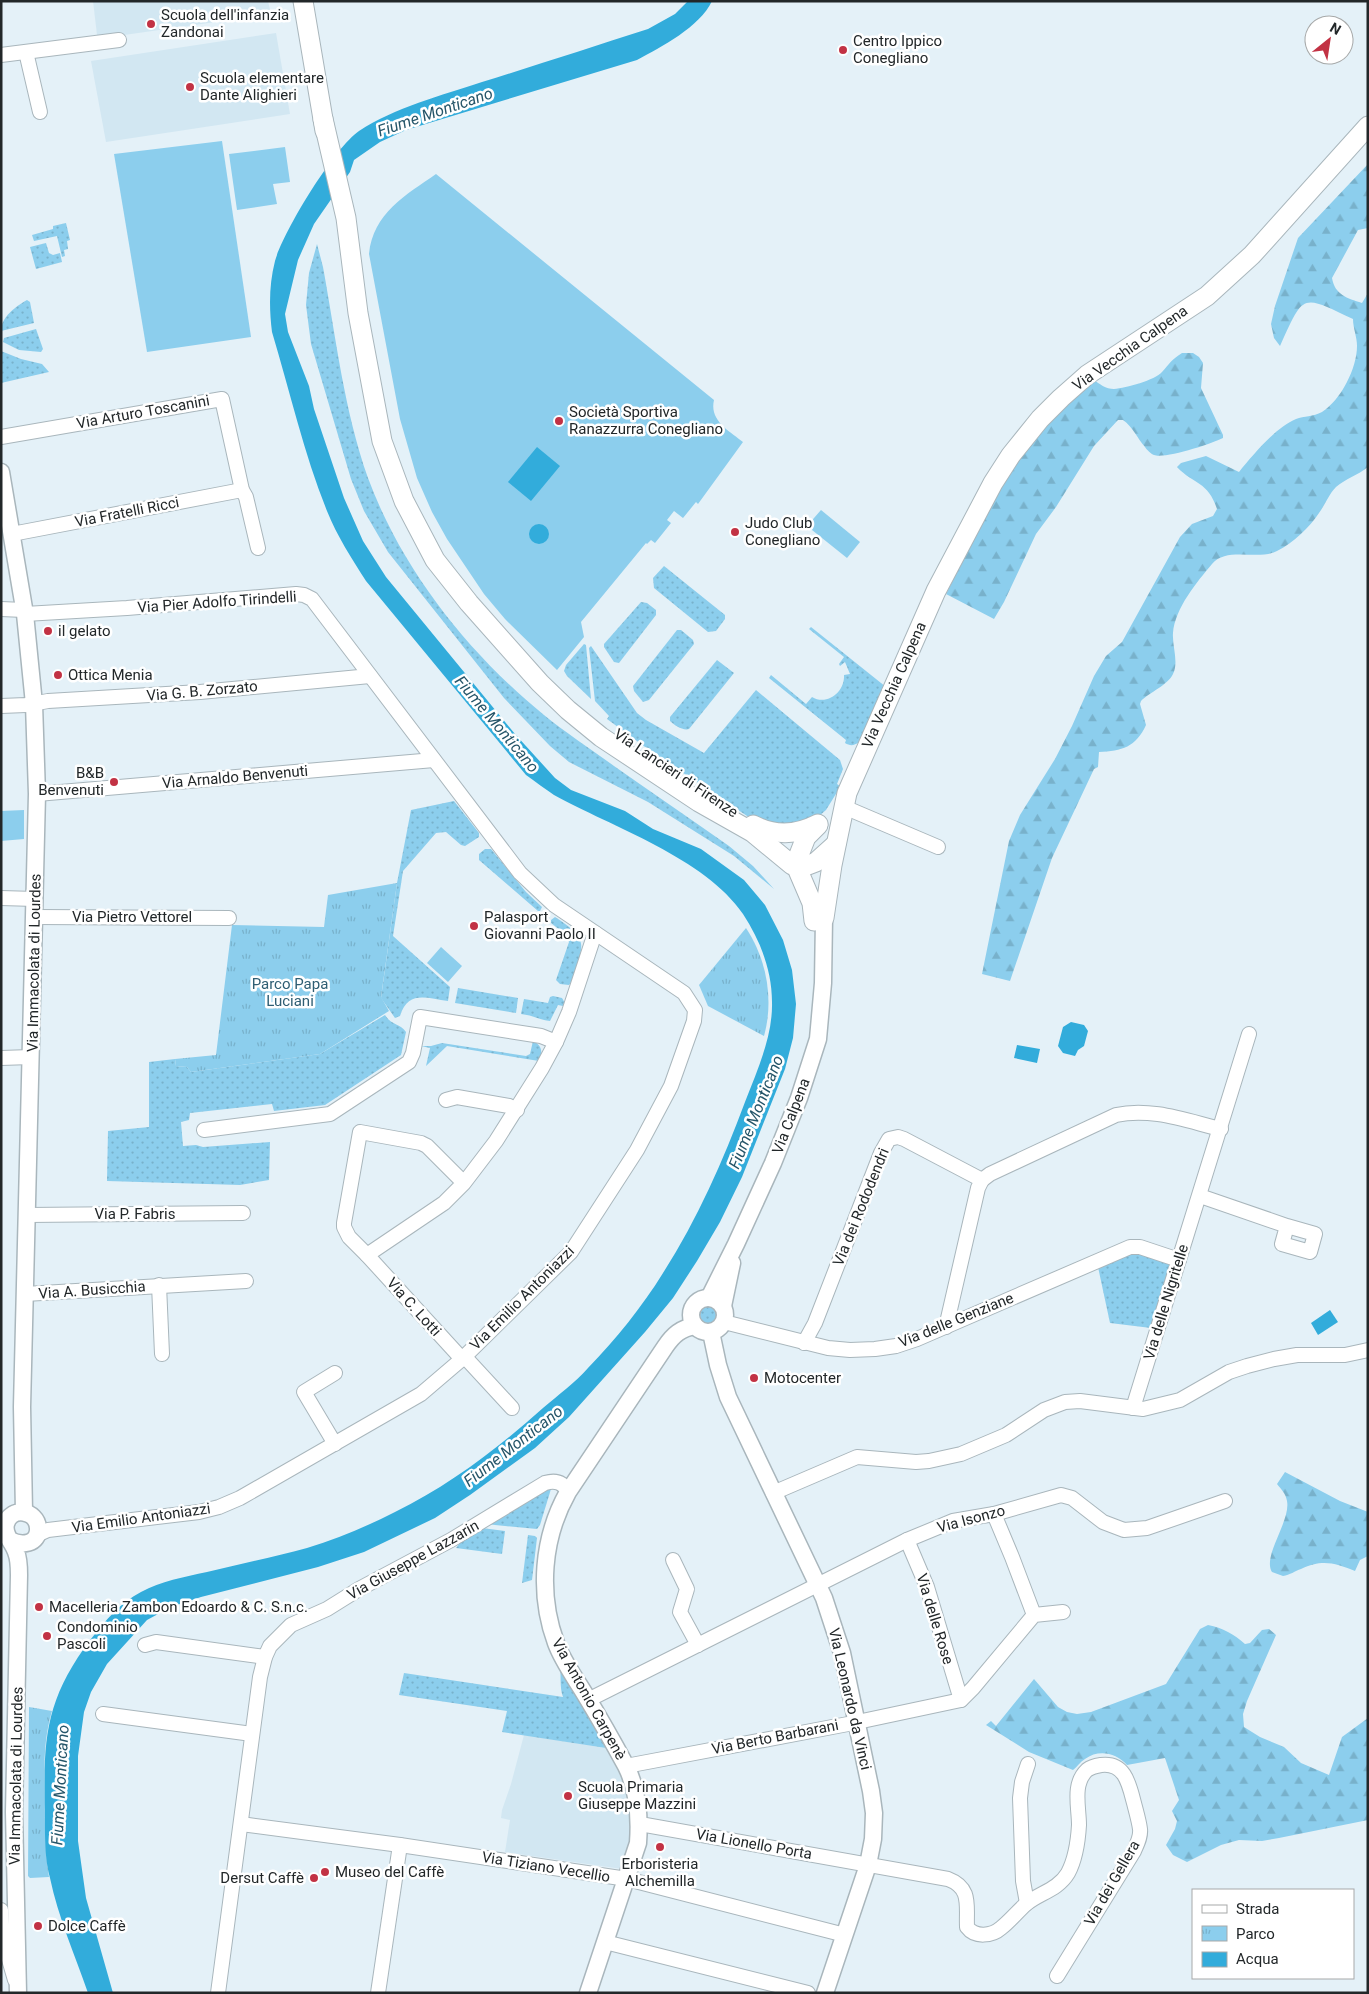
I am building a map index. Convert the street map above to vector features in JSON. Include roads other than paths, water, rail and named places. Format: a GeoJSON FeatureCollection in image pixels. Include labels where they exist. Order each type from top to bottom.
{"type":"FeatureCollection","features":[{"type":"Feature","properties":{"kind":"main road","name":"Via Lancieri di Firenze"},"geometry":{"type":"LineString","coordinates":[[303,1],[382,441],[391,470],[404,501],[435,560],[469,603],[540,684],[587,726],[699,802],[752,832],[792,865],[799,864]]}},
{"type":"Feature","properties":{"kind":"main road","name":"Via Vecchia Calpena"},"geometry":{"type":"LineString","coordinates":[[846,800],[936,591],[993,482],[1011,455],[1047,412],[1088,374],[1207,296],[1252,255],[1368,126]]}},
{"type":"Feature","properties":{"kind":"main road","name":"Via Lancieri di Firenze"},"geometry":{"type":"LineString","coordinates":[[505,644],[610,728],[754,826]]}},
{"type":"Feature","properties":{"kind":"main road"},"geometry":{"type":"LineString","coordinates":[[819,919],[799,864],[801,845],[806,836],[818,824],[846,800]]}},
{"type":"Feature","properties":{"kind":"main road"},"geometry":{"type":"LineString","coordinates":[[819,919],[846,800]]}},
{"type":"Feature","properties":{"kind":"main road"},"geometry":{"type":"LineString","coordinates":[[754,826],[774,832],[786,833],[798,832],[818,824]]}},
{"type":"Feature","properties":{"kind":"main road"},"geometry":{"type":"LineString","coordinates":[[799,864],[822,858],[836,844]]}},
{"type":"Feature","properties":{"kind":"street"},"geometry":{"type":"LineString","coordinates":[[1,56],[119,40]]}},
{"type":"Feature","properties":{"kind":"street"},"geometry":{"type":"LineString","coordinates":[[26,52],[40,112]]}},
{"type":"Feature","properties":{"kind":"street","name":"Via Arturo Toscanini"},"geometry":{"type":"LineString","coordinates":[[1,437],[222,399],[242,490],[246,497],[258,548]]}},
{"type":"Feature","properties":{"kind":"street","name":"Via Immacolata di Lourdes"},"geometry":{"type":"LineString","coordinates":[[1,472],[24,612],[34,704],[37,794],[22,1455],[9,1523],[19,1564],[14,1812],[18,1990]]}},
{"type":"Feature","properties":{"kind":"street","name":"Via Fratelli Ricci"},"geometry":{"type":"LineString","coordinates":[[12,534],[242,490]]}},
{"type":"Feature","properties":{"kind":"street","name":"Via Pier Adolfo Tirindelli"},"geometry":{"type":"LineString","coordinates":[[24,612],[127,608],[304,595],[312,599],[461,795]]}},
{"type":"Feature","properties":{"kind":"street"},"geometry":{"type":"LineString","coordinates":[[1,609],[24,612]]}},
{"type":"Feature","properties":{"kind":"street","name":"Via G. B. Zorzato"},"geometry":{"type":"LineString","coordinates":[[1,706],[200,692],[370,676]]}},
{"type":"Feature","properties":{"kind":"street","name":"Via Arnaldo Benvenuti"},"geometry":{"type":"LineString","coordinates":[[37,794],[434,760]]}},
{"type":"Feature","properties":{"kind":"street","name":"Via Emilio Antoniazzi"},"geometry":{"type":"LineString","coordinates":[[38,1533],[199,1512],[219,1507],[240,1498],[411,1401],[463,1358],[562,1263],[583,1236],[638,1150],[678,1072],[692,1030],[694,1010],[684,993],[554,905],[530,884],[503,853],[461,795]]}},
{"type":"Feature","properties":{"kind":"street"},"geometry":{"type":"LineString","coordinates":[[846,800],[938,847]]}},
{"type":"Feature","properties":{"kind":"street","name":"Via Calpena"},"geometry":{"type":"LineString","coordinates":[[699,802],[783,863],[800,886],[819,919],[823,983],[818,1039],[808,1071],[773,1163],[736,1244],[716,1302]]}},
{"type":"Feature","properties":{"kind":"street","name":"Via Lancieri di Firenze"},"geometry":{"type":"LineString","coordinates":[[754,826],[774,839],[799,864]]}},
{"type":"Feature","properties":{"kind":"street"},"geometry":{"type":"LineString","coordinates":[[1,898],[35,899]]}},
{"type":"Feature","properties":{"kind":"street","name":"Via Pietro Vettorel"},"geometry":{"type":"LineString","coordinates":[[35,917],[229,918]]}},
{"type":"Feature","properties":{"kind":"street"},"geometry":{"type":"LineString","coordinates":[[367,1255],[444,1203],[464,1183],[486,1155],[517,1110],[556,1042],[569,1012],[595,933]]}},
{"type":"Feature","properties":{"kind":"street"},"geometry":{"type":"LineString","coordinates":[[204,1130],[330,1114],[409,1062],[414,1053],[420,1017],[540,1036],[556,1042]]}},
{"type":"Feature","properties":{"kind":"street","name":"Via delle Nigritelle"},"geometry":{"type":"LineString","coordinates":[[1133,1408],[1249,1034]]}},
{"type":"Feature","properties":{"kind":"street"},"geometry":{"type":"LineString","coordinates":[[1,1058],[31,1057]]}},
{"type":"Feature","properties":{"kind":"street"},"geometry":{"type":"LineString","coordinates":[[446,1100],[457,1097],[509,1106],[517,1110]]}},
{"type":"Feature","properties":{"kind":"street"},"geometry":{"type":"LineString","coordinates":[[946,1327],[978,1188],[982,1180],[990,1174],[1116,1115],[1127,1112],[1161,1115],[1221,1129]]}},
{"type":"Feature","properties":{"kind":"street","name":"Via C. Lotti"},"geometry":{"type":"LineString","coordinates":[[464,1183],[427,1146],[421,1143],[360,1132],[344,1227],[349,1237],[512,1408]]}},
{"type":"Feature","properties":{"kind":"street","name":"Via dei Rododendri"},"geometry":{"type":"LineString","coordinates":[[804,1343],[815,1323],[881,1153],[890,1139],[898,1137],[904,1139],[982,1180]]}},
{"type":"Feature","properties":{"kind":"street"},"geometry":{"type":"LineString","coordinates":[[1200,1196],[1287,1226]]}},
{"type":"Feature","properties":{"kind":"street","name":"Via P. Fabris"},"geometry":{"type":"LineString","coordinates":[[27,1214],[243,1213]]}},
{"type":"Feature","properties":{"kind":"street","name":"Via delle Genziane"},"geometry":{"type":"LineString","coordinates":[[718,1327],[850,1350],[875,1349],[917,1339],[1130,1247],[1140,1247],[1179,1260]]}},
{"type":"Feature","properties":{"kind":"street","name":"Via A. Busicchia"},"geometry":{"type":"LineString","coordinates":[[25,1294],[246,1281]]}},
{"type":"Feature","properties":{"kind":"street","name":"Via A. Busicchia"},"geometry":{"type":"LineString","coordinates":[[159,1285],[162,1354]]}},
{"type":"Feature","properties":{"kind":"street"},"geometry":{"type":"LineString","coordinates":[[698,1301],[716,1302],[726,1317],[718,1327],[700,1330],[692,1321],[692,1310],[698,1301]]}},
{"type":"Feature","properties":{"kind":"street","name":"Via Antonio Carpenè"},"geometry":{"type":"LineString","coordinates":[[588,1993],[627,1880],[638,1843],[640,1824],[633,1780],[556,1644],[546,1600],[547,1546],[556,1516],[568,1492],[671,1338],[683,1328],[695,1326]]}},
{"type":"Feature","properties":{"kind":"street","name":"Via Leonardo da Vinci"},"geometry":{"type":"LineString","coordinates":[[718,1327],[718,1365],[728,1396],[818,1584],[842,1653],[874,1813],[874,1839],[868,1864],[825,1993]]}},
{"type":"Feature","properties":{"kind":"street"},"geometry":{"type":"LineString","coordinates":[[773,1493],[857,1457],[916,1462],[961,1454],[1006,1435],[1044,1410],[1065,1402],[1080,1401],[1143,1409],[1180,1400],[1229,1372],[1274,1359],[1297,1355],[1346,1356],[1368,1350]]}},
{"type":"Feature","properties":{"kind":"street"},"geometry":{"type":"LineString","coordinates":[[335,1372],[304,1392],[335,1444]]}},
{"type":"Feature","properties":{"kind":"street","name":"Via Giuseppe Lazzarin"},"geometry":{"type":"LineString","coordinates":[[218,1993],[260,1677],[265,1657],[276,1639],[291,1625],[327,1609],[359,1589],[451,1540],[545,1483],[554,1481],[561,1483],[568,1492]]}},
{"type":"Feature","properties":{"kind":"street","name":"Via Isonzo"},"geometry":{"type":"LineString","coordinates":[[588,1700],[907,1540],[953,1521],[994,1514],[1066,1495],[1103,1522],[1124,1530],[1147,1528],[1225,1502]]}},
{"type":"Feature","properties":{"kind":"street"},"geometry":{"type":"LineString","coordinates":[[994,1514],[1034,1615]]}},
{"type":"Feature","properties":{"kind":"street"},"geometry":{"type":"LineString","coordinates":[[34,1517],[38,1533],[19,1544],[9,1523],[34,1517]]}},
{"type":"Feature","properties":{"kind":"street","name":"Via Immacolata di Lourdes"},"geometry":{"type":"LineString","coordinates":[[19,1564],[38,1533]]}},
{"type":"Feature","properties":{"kind":"street","name":"Via delle Rose"},"geometry":{"type":"LineString","coordinates":[[907,1540],[927,1587],[961,1700]]}},
{"type":"Feature","properties":{"kind":"street"},"geometry":{"type":"LineString","coordinates":[[673,1560],[687,1589],[680,1612],[698,1645]]}},
{"type":"Feature","properties":{"kind":"street"},"geometry":{"type":"LineString","coordinates":[[961,1700],[974,1688],[1034,1615],[1063,1612]]}},
{"type":"Feature","properties":{"kind":"street"},"geometry":{"type":"LineString","coordinates":[[144,1645],[156,1642],[265,1657]]}},
{"type":"Feature","properties":{"kind":"street","name":"Via Berto Barbarani"},"geometry":{"type":"LineString","coordinates":[[626,1766],[961,1700]]}},
{"type":"Feature","properties":{"kind":"street"},"geometry":{"type":"LineString","coordinates":[[103,1714],[252,1734]]}},
{"type":"Feature","properties":{"kind":"street"},"geometry":{"type":"LineString","coordinates":[[1027,1903],[1023,1881],[1020,1798],[1022,1782],[1028,1764]]}},
{"type":"Feature","properties":{"kind":"street","name":"Via dei Gellera"},"geometry":{"type":"LineString","coordinates":[[868,1864],[954,1881],[964,1890],[966,1896],[967,1927],[972,1932],[994,1933],[1027,1903],[1057,1886],[1068,1873],[1077,1850],[1077,1792],[1082,1776],[1094,1766],[1106,1764],[1121,1770],[1128,1782],[1140,1828],[1138,1842],[1057,1976]]}},
{"type":"Feature","properties":{"kind":"street","name":"Via Tiziano Vecellio"},"geometry":{"type":"LineString","coordinates":[[241,1824],[400,1845],[627,1880],[845,1935]]}},
{"type":"Feature","properties":{"kind":"street","name":"Via Lionello Porta"},"geometry":{"type":"LineString","coordinates":[[640,1824],[868,1864]]}},
{"type":"Feature","properties":{"kind":"street"},"geometry":{"type":"LineString","coordinates":[[378,1993],[400,1845]]}},
{"type":"Feature","properties":{"kind":"street"},"geometry":{"type":"LineString","coordinates":[[1,1910],[3,1939],[18,1990]]}},
{"type":"Feature","properties":{"kind":"street"},"geometry":{"type":"LineString","coordinates":[[605,1942],[808,1993]]}},
{"type":"Feature","properties":{"kind":"water","name":"Fiume Monticano"},"geometry":{"type":"Polygon","coordinates":[[[688,1],[712,1],[699,19],[689,28],[637,60],[406,130],[380,142],[354,160],[350,172],[314,224],[298,260],[285,314],[288,332],[309,386],[314,409],[344,498],[363,541],[386,577],[515,734],[555,778],[571,790],[625,811],[653,829],[701,849],[744,880],[765,905],[783,940],[792,970],[796,1004],[793,1038],[785,1069],[742,1177],[720,1222],[673,1298],[569,1417],[535,1448],[435,1518],[364,1552],[318,1567],[201,1597],[171,1607],[147,1620],[107,1664],[91,1692],[84,1712],[78,1756],[78,1841],[86,1898],[113,1993],[88,1993],[53,1893],[45,1844],[45,1761],[50,1720],[56,1700],[76,1660],[108,1619],[134,1596],[149,1588],[173,1580],[307,1548],[341,1536],[384,1517],[454,1478],[508,1438],[572,1384],[628,1322],[655,1286],[687,1232],[737,1124],[767,1040],[772,1015],[772,1002],[770,978],[764,956],[743,914],[726,894],[706,876],[682,860],[554,795],[526,775],[366,581],[335,529],[319,489],[304,445],[272,332],[270,314],[273,270],[288,231],[336,154],[359,131],[387,115],[419,103],[648,29],[675,14],[688,1]]]}},
{"type":"Feature","properties":{"kind":"water"},"geometry":{"type":"Polygon","coordinates":[[[537,447],[560,466],[531,501],[508,482],[537,447]]]}},
{"type":"Feature","properties":{"kind":"water"},"geometry":{"type":"Polygon","coordinates":[[[535,524],[543,524],[549,530],[549,538],[543,544],[535,544],[529,538],[529,530],[535,524]]]}},
{"type":"Feature","properties":{"kind":"water"},"geometry":{"type":"Polygon","coordinates":[[[1071,1022],[1084,1025],[1088,1031],[1084,1046],[1078,1050],[1075,1056],[1063,1053],[1058,1046],[1063,1027],[1071,1022]]]}},
{"type":"Feature","properties":{"kind":"water"},"geometry":{"type":"Polygon","coordinates":[[[1017,1045],[1040,1049],[1037,1063],[1014,1058],[1017,1045]]]}},
{"type":"Feature","properties":{"kind":"water"},"geometry":{"type":"Polygon","coordinates":[[[1330,1310],[1338,1322],[1318,1335],[1311,1323],[1330,1310]]]}},
{"type":"Feature","properties":{"kind":"place","name":"Scuola dell'infanzia Zandonai"},"geometry":{"type":"Point","coordinates":[151,24]}},
{"type":"Feature","properties":{"kind":"place","name":"Centro Ippico Conegliano"},"geometry":{"type":"Point","coordinates":[843,50]}},
{"type":"Feature","properties":{"kind":"place","name":"Scuola elementare Dante Alighieri"},"geometry":{"type":"Point","coordinates":[190,87]}},
{"type":"Feature","properties":{"kind":"place","name":"Società Sportiva Ranazzurra Conegliano"},"geometry":{"type":"Point","coordinates":[559,421]}},
{"type":"Feature","properties":{"kind":"place","name":"Judo Club Conegliano"},"geometry":{"type":"Point","coordinates":[735,532]}},
{"type":"Feature","properties":{"kind":"place","name":"il gelato"},"geometry":{"type":"Point","coordinates":[48,631]}},
{"type":"Feature","properties":{"kind":"place","name":"Ottica Menia"},"geometry":{"type":"Point","coordinates":[58,675]}},
{"type":"Feature","properties":{"kind":"place","name":"B&B Benvenuti"},"geometry":{"type":"Point","coordinates":[114,782]}},
{"type":"Feature","properties":{"kind":"place","name":"Palasport Giovanni Paolo II"},"geometry":{"type":"Point","coordinates":[474,926]}},
{"type":"Feature","properties":{"kind":"place","name":"Motocenter"},"geometry":{"type":"Point","coordinates":[754,1378]}},
{"type":"Feature","properties":{"kind":"place","name":"Macelleria Zambon Edoardo & C. S.n.c."},"geometry":{"type":"Point","coordinates":[39,1607]}},
{"type":"Feature","properties":{"kind":"place","name":"Condominio Pascoli"},"geometry":{"type":"Point","coordinates":[47,1636]}},
{"type":"Feature","properties":{"kind":"place","name":"Scuola Primaria Giuseppe Mazzini"},"geometry":{"type":"Point","coordinates":[568,1796]}},
{"type":"Feature","properties":{"kind":"place","name":"Erboristeria Alchemilla"},"geometry":{"type":"Point","coordinates":[660,1847]}},
{"type":"Feature","properties":{"kind":"place","name":"Museo del Caffè"},"geometry":{"type":"Point","coordinates":[325,1872]}},
{"type":"Feature","properties":{"kind":"place","name":"Dersut Caffè"},"geometry":{"type":"Point","coordinates":[314,1878]}},
{"type":"Feature","properties":{"kind":"place","name":"Dolce Caffè"},"geometry":{"type":"Point","coordinates":[38,1926]}},
{"type":"Feature","properties":{"kind":"park label","name":"Parco Papa Luciani"},"geometry":{"type":"Point","coordinates":[290,992]}}]}
